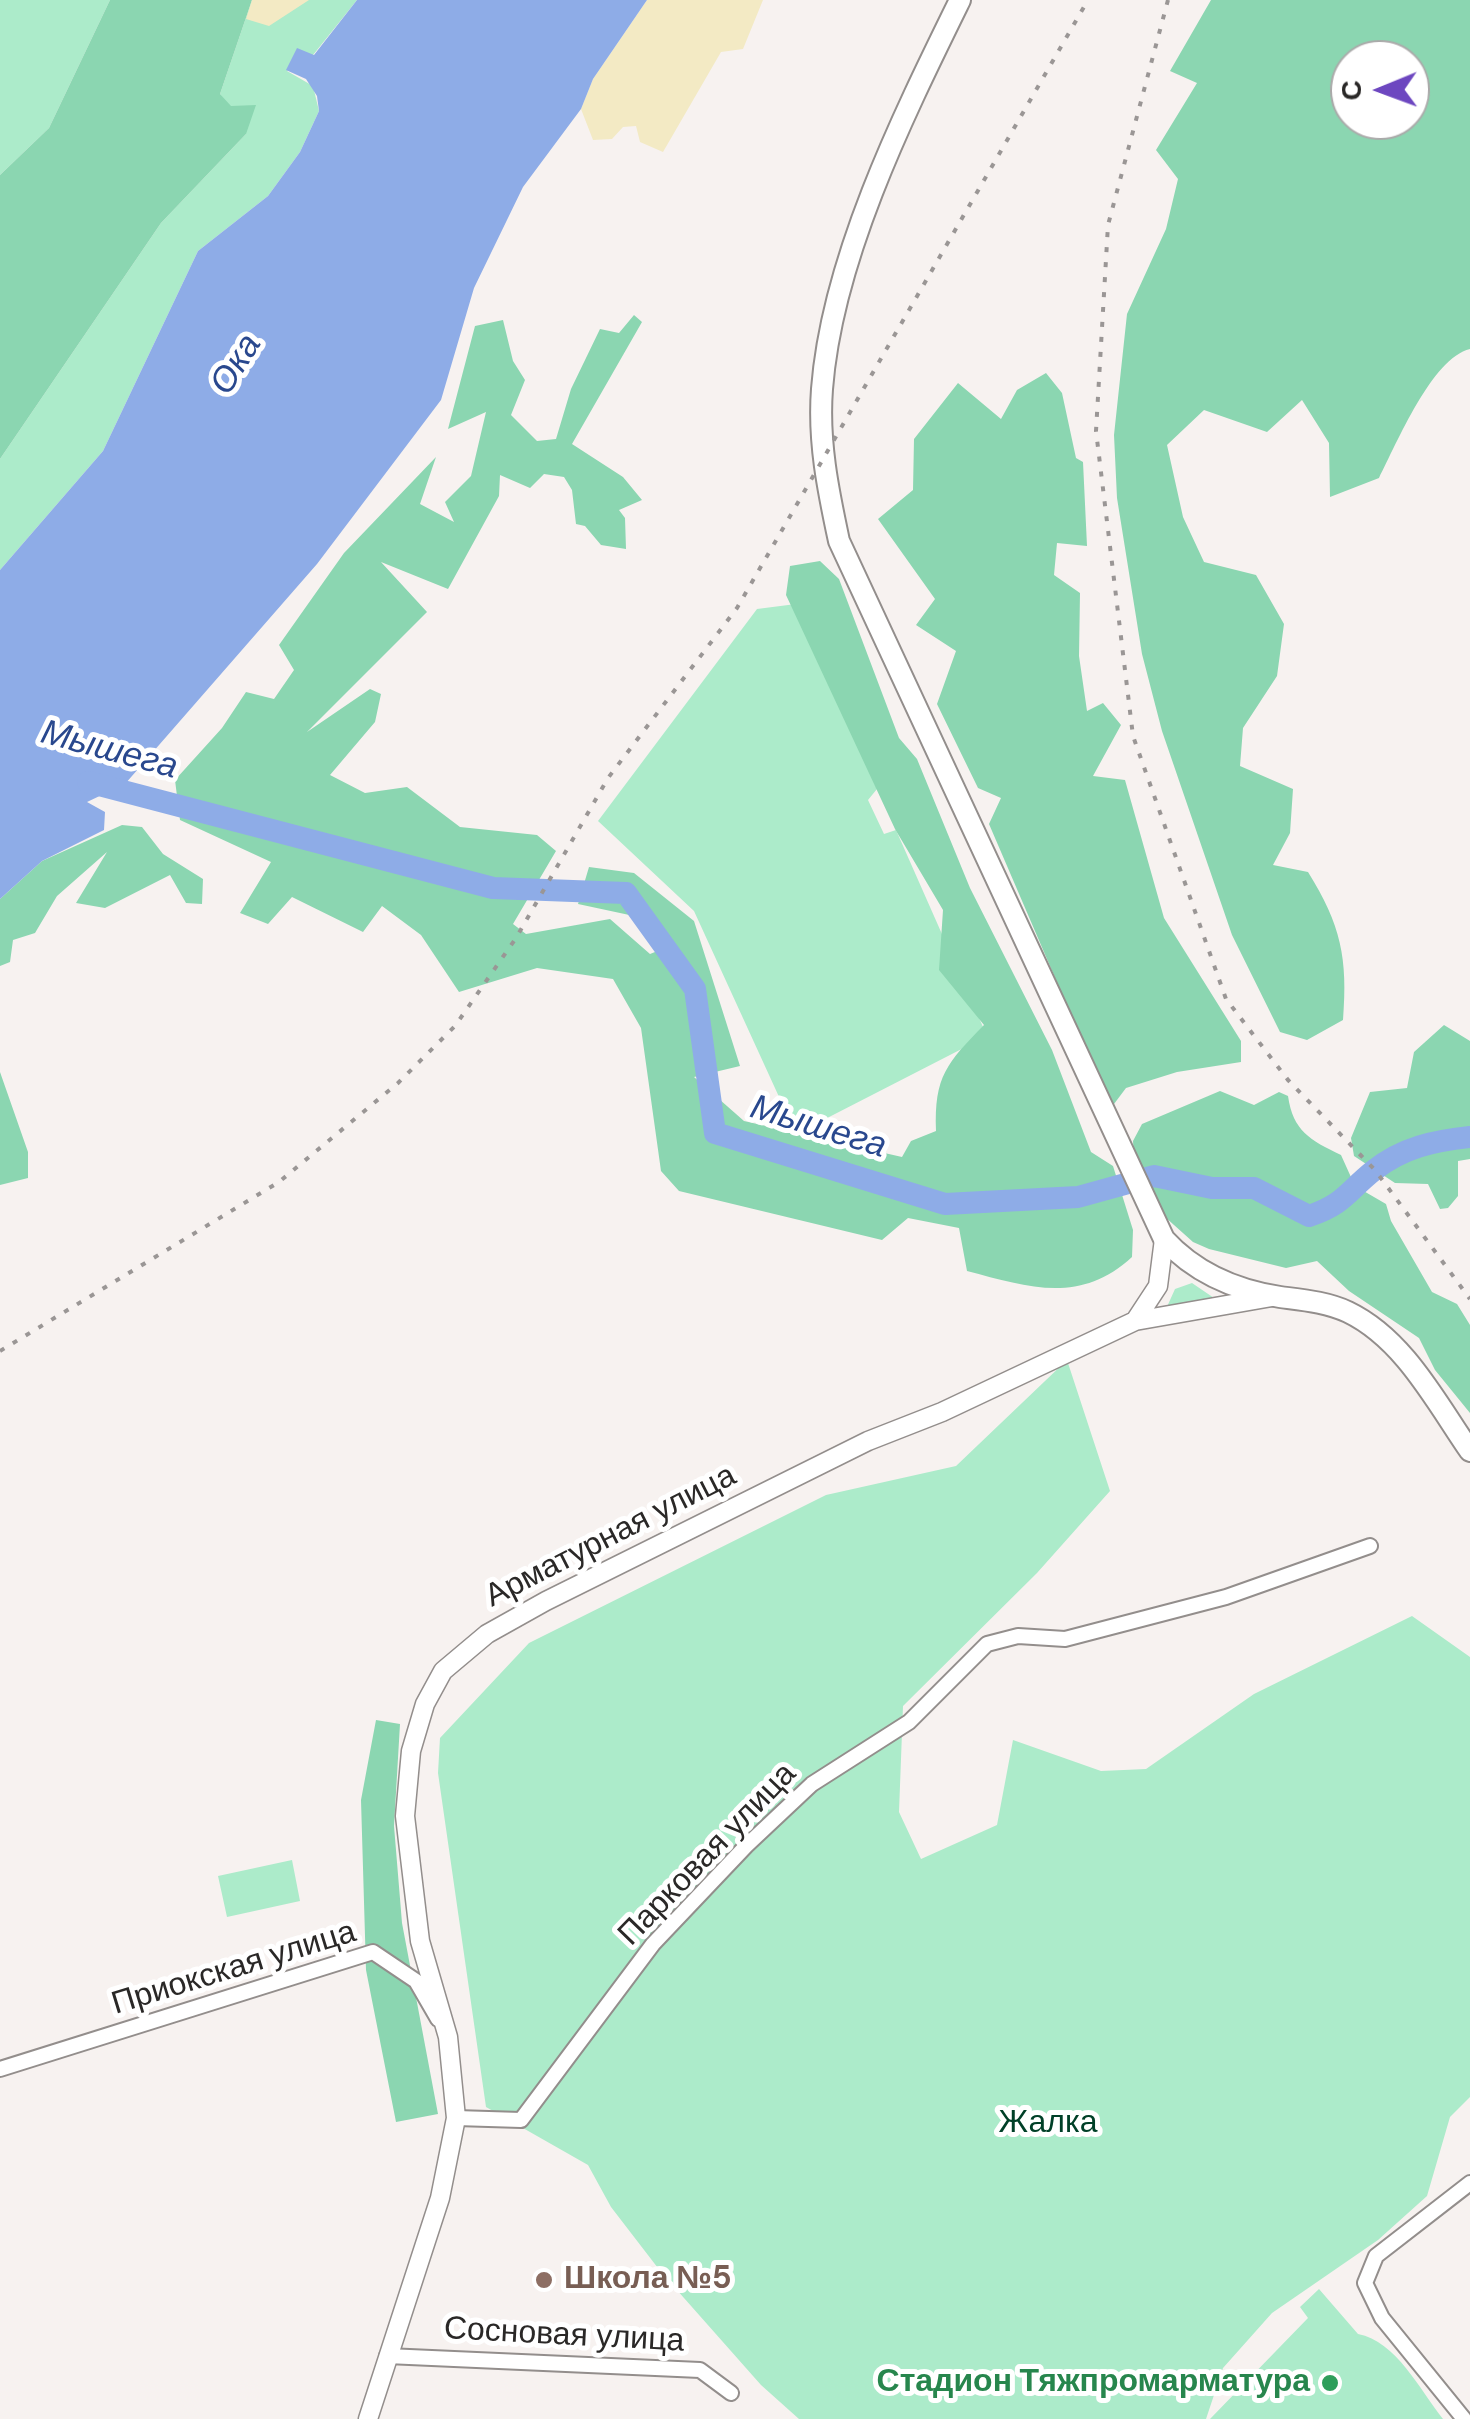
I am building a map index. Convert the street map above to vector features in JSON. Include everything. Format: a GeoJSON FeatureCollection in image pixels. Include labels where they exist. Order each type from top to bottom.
{"type":"FeatureCollection","features":[{"type":"Feature","properties":{"kind":"main road"},"geometry":{"type":"LineString","coordinates":[[960,0],[868,203],[825,361],[822,456],[838,541],[1164,1239],[1210,1276],[1277,1297],[1335,1307],[1379,1332],[1406,1360],[1470,1451]]}},
{"type":"Feature","properties":{"kind":"street"},"geometry":{"type":"LineString","coordinates":[[1135,1321],[1158,1286],[1164,1239]]}},
{"type":"Feature","properties":{"kind":"street","name":"Арматурная улица"},"geometry":{"type":"LineString","coordinates":[[368,2419],[440,2198],[456,2118],[448,2037],[420,1941],[405,1816],[411,1751],[425,1704],[443,1671],[487,1634],[546,1600],[868,1441],[942,1412],[1135,1321],[1277,1297]]}},
{"type":"Feature","properties":{"kind":"street","name":"Парковая улица"},"geometry":{"type":"LineString","coordinates":[[456,2118],[521,2120],[652,1944],[746,1846],[812,1784],[908,1722],[986,1644],[1018,1636],[1064,1639],[1226,1597],[1370,1546]]}},
{"type":"Feature","properties":{"kind":"street","name":"Приокская улица"},"geometry":{"type":"LineString","coordinates":[[0,2069],[373,1952],[416,1981],[448,2037]]}},
{"type":"Feature","properties":{"kind":"street"},"geometry":{"type":"LineString","coordinates":[[1464,2419],[1382,2318],[1365,2284],[1376,2256],[1470,2183]]}},
{"type":"Feature","properties":{"kind":"street","name":"Сосновая улица"},"geometry":{"type":"LineString","coordinates":[[388,2356],[700,2370],[731,2393]]}},
{"type":"Feature","properties":{"kind":"green space"},"geometry":{"type":"Polygon","coordinates":[[[0,0],[110,0],[49,128],[0,175],[0,0]]]}},
{"type":"Feature","properties":{"kind":"green space"},"geometry":{"type":"Polygon","coordinates":[[[110,0],[252,0],[220,94],[231,106],[256,105],[246,134],[161,223],[0,459],[0,175],[49,128],[110,0]]]}},
{"type":"Feature","properties":{"kind":"green space"},"geometry":{"type":"Polygon","coordinates":[[[252,0],[357,0],[313,55],[287,71],[313,86],[319,111],[300,152],[268,196],[198,251],[103,451],[0,570],[0,459],[161,223],[246,134],[220,94],[252,0]]]}},
{"type":"Feature","properties":{"kind":"green space"},"geometry":{"type":"Polygon","coordinates":[[[1211,0],[1470,0],[1470,349],[1442,368],[1429,385],[1379,478],[1330,497],[1329,443],[1302,400],[1267,432],[1204,410],[1167,445],[1183,517],[1204,562],[1256,575],[1284,624],[1277,676],[1243,728],[1240,766],[1293,789],[1290,833],[1273,865],[1308,872],[1328,909],[1340,943],[1343,1020],[1307,1040],[1280,1032],[1232,935],[1162,731],[1142,654],[1117,498],[1114,435],[1127,314],[1166,229],[1178,179],[1156,150],[1197,83],[1170,71],[1211,0]]]}},
{"type":"Feature","properties":{"kind":"green space"},"geometry":{"type":"Polygon","coordinates":[[[634,315],[642,322],[572,444],[623,477],[642,500],[619,510],[625,518],[626,549],[601,545],[585,526],[576,524],[572,490],[564,477],[544,474],[530,488],[500,475],[499,496],[448,589],[381,562],[427,612],[307,732],[370,689],[381,694],[375,722],[330,775],[365,793],[407,787],[460,827],[537,835],[556,851],[513,924],[526,934],[610,919],[650,954],[665,948],[634,916],[578,904],[589,867],[634,873],[694,921],[740,1066],[694,1077],[744,1121],[902,1157],[911,1141],[936,1131],[937,1097],[945,1072],[984,1025],[939,970],[943,910],[895,829],[786,595],[790,566],[820,561],[839,579],[899,738],[917,759],[970,888],[1052,1050],[1091,1152],[1113,1166],[1133,1230],[1132,1257],[1093,1282],[1053,1288],[967,1271],[959,1228],[908,1218],[882,1240],[679,1191],[661,1171],[641,1028],[613,979],[537,968],[459,992],[421,935],[382,906],[363,932],[292,897],[268,924],[240,913],[271,862],[180,820],[175,780],[222,728],[246,692],[274,699],[294,670],[279,645],[344,553],[436,457],[420,504],[454,522],[445,502],[471,476],[486,412],[448,429],[475,326],[503,320],[513,361],[525,380],[511,415],[537,441],[556,439],[571,389],[600,329],[619,333],[634,315]]]}},
{"type":"Feature","properties":{"kind":"green space"},"geometry":{"type":"Polygon","coordinates":[[[1046,373],[1062,393],[1076,458],[1083,462],[1087,546],[1057,543],[1054,575],[1080,593],[1079,656],[1087,711],[1103,703],[1121,725],[1093,776],[1125,780],[1164,918],[1241,1041],[1241,1062],[1177,1072],[1126,1088],[1111,1108],[989,824],[1001,798],[978,788],[937,704],[956,651],[916,625],[935,599],[878,519],[913,490],[914,439],[958,383],[1001,419],[1017,390],[1046,373]]]}},
{"type":"Feature","properties":{"kind":"green space"},"geometry":{"type":"Polygon","coordinates":[[[796,604],[877,789],[868,800],[884,834],[896,830],[987,1036],[796,1134],[694,911],[598,821],[757,609],[796,604]]]}},
{"type":"Feature","properties":{"kind":"green space"},"geometry":{"type":"Polygon","coordinates":[[[122,825],[142,827],[163,854],[203,879],[202,904],[186,903],[170,875],[105,908],[76,903],[107,852],[57,896],[35,933],[13,940],[10,962],[0,966],[0,899],[42,861],[122,825]]]}},
{"type":"Feature","properties":{"kind":"green space"},"geometry":{"type":"Polygon","coordinates":[[[1444,1025],[1470,1041],[1470,1159],[1458,1161],[1458,1196],[1448,1208],[1440,1209],[1428,1184],[1395,1183],[1354,1156],[1351,1138],[1370,1092],[1407,1088],[1414,1052],[1444,1025]]]}},
{"type":"Feature","properties":{"kind":"green space"},"geometry":{"type":"Polygon","coordinates":[[[0,1072],[28,1152],[28,1178],[0,1185],[0,1072]]]}},
{"type":"Feature","properties":{"kind":"green space"},"geometry":{"type":"Polygon","coordinates":[[[1220,1091],[1254,1105],[1279,1092],[1288,1096],[1294,1118],[1305,1133],[1341,1155],[1355,1186],[1386,1204],[1391,1221],[1432,1292],[1457,1304],[1470,1325],[1470,1413],[1435,1370],[1419,1338],[1349,1291],[1317,1261],[1286,1268],[1209,1249],[1193,1242],[1155,1208],[1134,1159],[1133,1141],[1142,1124],[1220,1091]]]}},
{"type":"Feature","properties":{"kind":"green space"},"geometry":{"type":"Polygon","coordinates":[[[1192,1283],[1214,1298],[1166,1309],[1175,1289],[1192,1283]]]}},
{"type":"Feature","properties":{"kind":"green space","name":"Жалка"},"geometry":{"type":"Polygon","coordinates":[[[1067,1360],[1110,1491],[1037,1573],[903,1706],[899,1812],[921,1859],[997,1825],[1013,1740],[1101,1771],[1146,1769],[1254,1694],[1412,1616],[1470,1657],[1470,2097],[1450,2117],[1427,2196],[1378,2240],[1272,2313],[1223,2368],[1206,2419],[799,2419],[761,2385],[661,2272],[611,2207],[588,2165],[486,2107],[438,1773],[440,1738],[529,1643],[826,1495],[956,1466],[1067,1360]]]}},
{"type":"Feature","properties":{"kind":"green space"},"geometry":{"type":"Polygon","coordinates":[[[376,1720],[400,1724],[394,1826],[402,1923],[438,2114],[396,2122],[366,1970],[361,1800],[376,1720]]]}},
{"type":"Feature","properties":{"kind":"green space"},"geometry":{"type":"Polygon","coordinates":[[[292,1860],[300,1901],[227,1917],[218,1876],[292,1860]]]}},
{"type":"Feature","properties":{"kind":"green space","name":"Стадион Тяжпромарматура"},"geometry":{"type":"Polygon","coordinates":[[[1319,2289],[1358,2334],[1372,2338],[1396,2356],[1443,2419],[1210,2419],[1308,2318],[1300,2307],[1319,2289]]]}},
{"type":"Feature","properties":{"kind":"sand"},"geometry":{"type":"Polygon","coordinates":[[[252,0],[309,0],[269,26],[246,19],[252,0]]]}},
{"type":"Feature","properties":{"kind":"sand"},"geometry":{"type":"Polygon","coordinates":[[[647,0],[763,0],[743,49],[721,52],[663,152],[640,142],[636,126],[623,127],[612,139],[593,140],[581,109],[593,79],[647,0]]]}},
{"type":"Feature","properties":{"kind":"water","name":"Ока"},"geometry":{"type":"Polygon","coordinates":[[[357,0],[647,0],[593,79],[581,109],[523,187],[474,288],[441,400],[317,564],[125,784],[87,802],[105,812],[104,830],[42,861],[0,899],[0,570],[103,451],[198,251],[268,196],[300,152],[319,111],[317,96],[306,79],[286,70],[297,48],[314,55],[357,0]]]}},
{"type":"Feature","properties":{"kind":"waterway","name":"Мышега"},"geometry":{"type":"LineString","coordinates":[[88,782],[493,888],[626,893],[695,989],[715,1133],[945,1204],[1078,1197],[1154,1176],[1212,1188],[1254,1188],[1309,1216],[1337,1202],[1396,1156],[1431,1143],[1470,1137]]}},
{"type":"Feature","properties":{"kind":"railway"},"geometry":{"type":"LineString","coordinates":[[0,1351],[279,1182],[398,1083],[455,1026],[516,938],[608,778],[737,608],[1088,0]]}},
{"type":"Feature","properties":{"kind":"railway"},"geometry":{"type":"LineString","coordinates":[[1168,0],[1108,225],[1096,431],[1133,736],[1226,999],[1288,1080],[1375,1170],[1470,1299]]}},
{"type":"Feature","properties":{"kind":"place","name":"Школа №5"},"geometry":{"type":"Point","coordinates":[544,2280]}},
{"type":"Feature","properties":{"kind":"place","name":"Стадион Тяжпромарматура"},"geometry":{"type":"Point","coordinates":[1330,2383]}}]}
